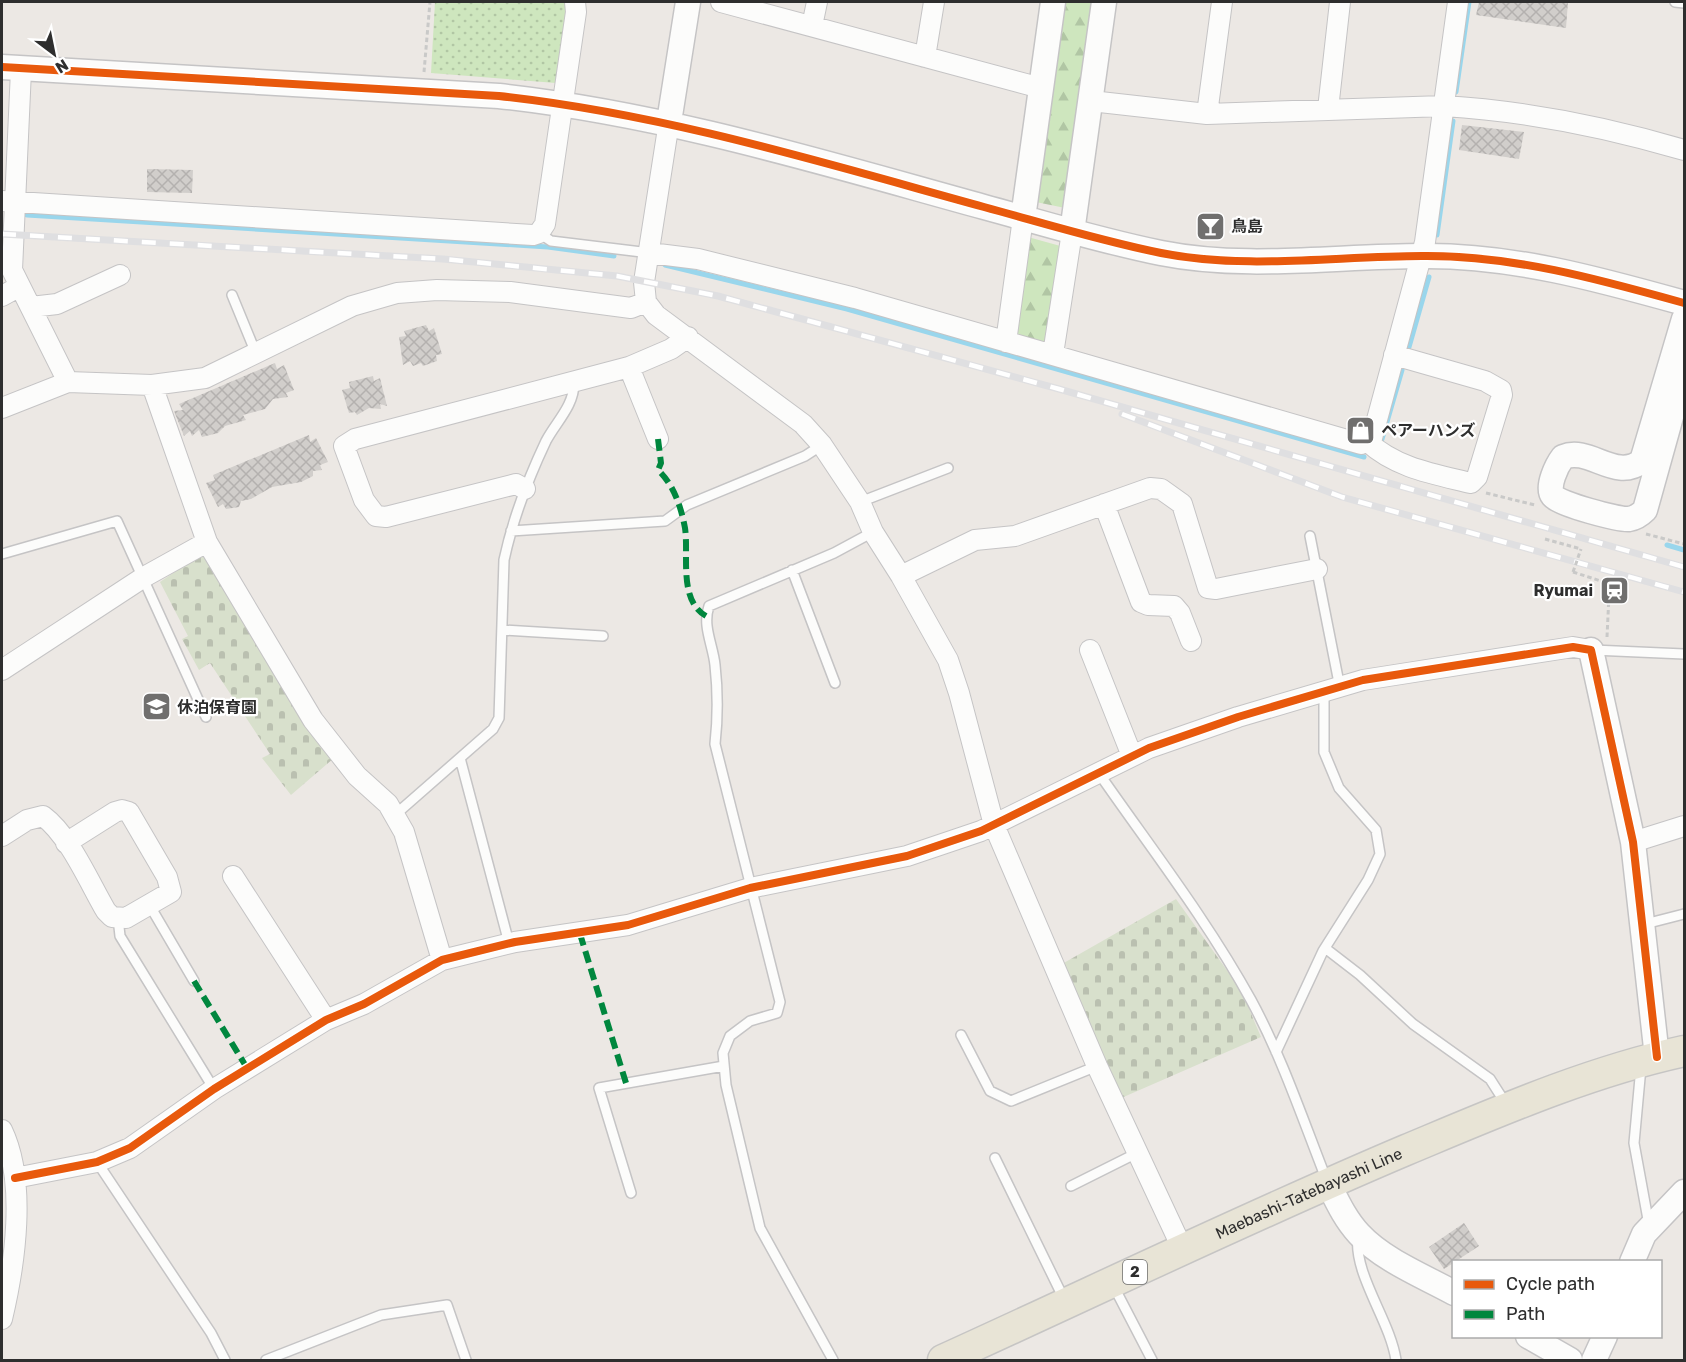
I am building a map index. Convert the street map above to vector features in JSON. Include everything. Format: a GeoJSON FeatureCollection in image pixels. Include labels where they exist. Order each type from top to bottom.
{"type":"FeatureCollection","features":[{"type":"Feature","properties":{"kind":"main road","name":"Maebashi-Tatebayashi Line"},"geometry":{"type":"LineString","coordinates":[[943,1360],[1328,1183],[1508,1107],[1661,1056]]}},
{"type":"Feature","properties":{"kind":"street"},"geometry":{"type":"LineString","coordinates":[[8,201],[533,236],[539,233],[545,224],[576,12],[574,2]]}},
{"type":"Feature","properties":{"kind":"street"},"geometry":{"type":"LineString","coordinates":[[688,2],[643,294],[646,302],[656,315],[787,410],[822,445],[860,502],[873,532],[901,576],[948,660],[960,693],[994,825],[1097,1066],[1183,1250]]}},
{"type":"Feature","properties":{"kind":"street"},"geometry":{"type":"LineString","coordinates":[[721,2],[1041,88]]}},
{"type":"Feature","properties":{"kind":"street"},"geometry":{"type":"LineString","coordinates":[[812,26],[817,2]]}},
{"type":"Feature","properties":{"kind":"street"},"geometry":{"type":"LineString","coordinates":[[925,57],[934,2]]}},
{"type":"Feature","properties":{"kind":"street"},"geometry":{"type":"LineString","coordinates":[[1006,342],[1053,2]]}},
{"type":"Feature","properties":{"kind":"street"},"geometry":{"type":"LineString","coordinates":[[1053,354],[1104,2]]}},
{"type":"Feature","properties":{"kind":"street"},"geometry":{"type":"LineString","coordinates":[[1207,114],[1222,2]]}},
{"type":"Feature","properties":{"kind":"street"},"geometry":{"type":"LineString","coordinates":[[1328,109],[1340,2]]}},
{"type":"Feature","properties":{"kind":"street"},"geometry":{"type":"LineString","coordinates":[[650,253],[735,267],[855,298],[1361,444],[1368,442],[1422,256],[1458,2]]}},
{"type":"Feature","properties":{"kind":"street"},"geometry":{"type":"LineString","coordinates":[[68,382],[20,286],[11,262],[8,201],[11,69],[435,92],[563,103],[669,122],[1072,232],[1164,254],[1226,260],[1422,256],[1482,259],[1548,268],[1684,303]]}},
{"type":"Feature","properties":{"kind":"street"},"geometry":{"type":"LineString","coordinates":[[1091,101],[1207,114],[1444,106],[1546,117],[1639,136],[1684,150]]}},
{"type":"Feature","properties":{"kind":"street"},"geometry":{"type":"LineString","coordinates":[[31,307],[57,304],[120,275]]}},
{"type":"Feature","properties":{"kind":"street"},"geometry":{"type":"LineString","coordinates":[[2,296],[20,286]]}},
{"type":"Feature","properties":{"kind":"street"},"geometry":{"type":"LineString","coordinates":[[2,408],[68,382],[152,385],[218,374],[255,351],[352,306],[397,293],[437,290],[510,292],[631,308],[646,302]]}},
{"type":"Feature","properties":{"kind":"street"},"geometry":{"type":"LineString","coordinates":[[1684,318],[1642,461],[1628,469],[1569,454],[1559,462],[1553,478],[1550,491],[1553,497],[1563,503],[1627,520],[1639,516],[1645,510],[1684,370]]}},
{"type":"Feature","properties":{"kind":"street"},"geometry":{"type":"LineString","coordinates":[[525,489],[516,484],[386,517],[376,516],[364,500],[344,446],[355,439],[629,367],[671,350],[688,338]]}},
{"type":"Feature","properties":{"kind":"street"},"geometry":{"type":"LineString","coordinates":[[1368,442],[1378,451],[1406,466],[1470,483],[1474,482],[1502,395],[1501,390],[1485,381],[1394,355]]}},
{"type":"Feature","properties":{"kind":"street"},"geometry":{"type":"LineString","coordinates":[[629,367],[658,440]]}},
{"type":"Feature","properties":{"kind":"street"},"geometry":{"type":"LineString","coordinates":[[152,385],[207,542],[314,720],[357,776],[396,814],[404,832],[441,960]]}},
{"type":"Feature","properties":{"kind":"street"},"geometry":{"type":"LineString","coordinates":[[901,576],[975,540],[1015,536],[1150,488],[1161,489],[1182,504],[1208,588],[1216,589],[1317,569]]}},
{"type":"Feature","properties":{"kind":"street"},"geometry":{"type":"LineString","coordinates":[[1104,504],[1141,602],[1149,605],[1174,606],[1180,613],[1191,641]]}},
{"type":"Feature","properties":{"kind":"street"},"geometry":{"type":"LineString","coordinates":[[2,670],[144,577],[207,542]]}},
{"type":"Feature","properties":{"kind":"street"},"geometry":{"type":"LineString","coordinates":[[15,1178],[97,1162],[130,1148],[214,1089],[326,1020],[364,1005],[441,960],[509,944],[628,925],[750,888],[907,856],[994,825],[1149,748],[1238,717],[1404,672],[1573,647],[1599,651],[1633,842],[1661,1056]]}},
{"type":"Feature","properties":{"kind":"street"},"geometry":{"type":"LineString","coordinates":[[1090,650],[1132,756]]}},
{"type":"Feature","properties":{"kind":"street"},"geometry":{"type":"LineString","coordinates":[[2,836],[27,820],[43,816],[58,830],[106,911],[112,917],[126,918],[150,906],[171,891],[167,877],[129,812],[122,810],[115,812],[66,843]]}},
{"type":"Feature","properties":{"kind":"street"},"geometry":{"type":"LineString","coordinates":[[1633,842],[1684,826]]}},
{"type":"Feature","properties":{"kind":"street"},"geometry":{"type":"LineString","coordinates":[[233,876],[326,1020]]}},
{"type":"Feature","properties":{"kind":"street"},"geometry":{"type":"LineString","coordinates":[[2,1130],[15,1178],[14,1236],[2,1319]]}},
{"type":"Feature","properties":{"kind":"street"},"geometry":{"type":"LineString","coordinates":[[1328,1183],[1343,1214],[1358,1233],[1379,1251],[1452,1292]]}},
{"type":"Feature","properties":{"kind":"street"},"geometry":{"type":"LineString","coordinates":[[1633,1260],[1650,1228],[1684,1192]]}},
{"type":"Feature","properties":{"kind":"street"},"geometry":{"type":"LineString","coordinates":[[1532,1338],[1570,1360]]}},
{"type":"Feature","properties":{"kind":"street"},"geometry":{"type":"LineString","coordinates":[[1594,1360],[1604,1338]]}},
{"type":"Feature","properties":{"kind":"lane"},"geometry":{"type":"LineString","coordinates":[[1675,2],[1684,3]]}},
{"type":"Feature","properties":{"kind":"lane"},"geometry":{"type":"LineString","coordinates":[[539,233],[551,241],[650,253]]}},
{"type":"Feature","properties":{"kind":"lane"},"geometry":{"type":"LineString","coordinates":[[232,295],[255,351]]}},
{"type":"Feature","properties":{"kind":"lane"},"geometry":{"type":"LineString","coordinates":[[396,814],[493,729],[499,718],[504,560],[525,489],[548,439],[569,405],[574,383]]}},
{"type":"Feature","properties":{"kind":"lane"},"geometry":{"type":"LineString","coordinates":[[511,531],[665,521],[687,505],[805,456],[822,445]]}},
{"type":"Feature","properties":{"kind":"lane"},"geometry":{"type":"LineString","coordinates":[[860,502],[948,468]]}},
{"type":"Feature","properties":{"kind":"lane"},"geometry":{"type":"LineString","coordinates":[[2,554],[117,522],[206,717]]}},
{"type":"Feature","properties":{"kind":"lane"},"geometry":{"type":"LineString","coordinates":[[833,1360],[760,1228],[726,1086],[723,1053],[730,1036],[750,1021],[777,1013],[780,1002],[715,744],[719,710],[715,662],[706,616],[710,606],[873,532]]}},
{"type":"Feature","properties":{"kind":"lane"},"geometry":{"type":"LineString","coordinates":[[1276,1052],[1325,948],[1368,880],[1380,854],[1376,830],[1339,788],[1324,752],[1332,690],[1317,569],[1310,536]]}},
{"type":"Feature","properties":{"kind":"lane"},"geometry":{"type":"LineString","coordinates":[[792,570],[835,683]]}},
{"type":"Feature","properties":{"kind":"lane"},"geometry":{"type":"LineString","coordinates":[[502,630],[603,636]]}},
{"type":"Feature","properties":{"kind":"lane"},"geometry":{"type":"LineString","coordinates":[[1599,651],[1684,654]]}},
{"type":"Feature","properties":{"kind":"lane"},"geometry":{"type":"LineString","coordinates":[[460,758],[509,944]]}},
{"type":"Feature","properties":{"kind":"lane"},"geometry":{"type":"LineString","coordinates":[[1098,772],[1208,930],[1251,1000],[1276,1052],[1328,1183]]}},
{"type":"Feature","properties":{"kind":"lane"},"geometry":{"type":"LineString","coordinates":[[150,906],[194,981]]}},
{"type":"Feature","properties":{"kind":"lane"},"geometry":{"type":"LineString","coordinates":[[1642,924],[1684,914]]}},
{"type":"Feature","properties":{"kind":"lane"},"geometry":{"type":"LineString","coordinates":[[118,918],[120,936],[214,1089]]}},
{"type":"Feature","properties":{"kind":"lane"},"geometry":{"type":"LineString","coordinates":[[1325,948],[1375,988],[1413,1024],[1490,1079],[1508,1107]]}},
{"type":"Feature","properties":{"kind":"lane"},"geometry":{"type":"LineString","coordinates":[[962,1035],[990,1091],[1011,1101],[1097,1066]]}},
{"type":"Feature","properties":{"kind":"lane"},"geometry":{"type":"LineString","coordinates":[[1650,1228],[1634,1143],[1661,1056]]}},
{"type":"Feature","properties":{"kind":"lane"},"geometry":{"type":"LineString","coordinates":[[631,1193],[599,1088],[724,1066]]}},
{"type":"Feature","properties":{"kind":"lane"},"geometry":{"type":"LineString","coordinates":[[1071,1186],[1137,1153]]}},
{"type":"Feature","properties":{"kind":"lane"},"geometry":{"type":"LineString","coordinates":[[995,1158],[1067,1304]]}},
{"type":"Feature","properties":{"kind":"lane"},"geometry":{"type":"LineString","coordinates":[[97,1162],[211,1333],[225,1360]]}},
{"type":"Feature","properties":{"kind":"lane"},"geometry":{"type":"LineString","coordinates":[[1358,1233],[1356,1251],[1387,1326],[1396,1360]]}},
{"type":"Feature","properties":{"kind":"lane"},"geometry":{"type":"LineString","coordinates":[[1112,1283],[1152,1360]]}},
{"type":"Feature","properties":{"kind":"lane"},"geometry":{"type":"LineString","coordinates":[[266,1360],[381,1315],[447,1305],[466,1360]]}},
{"type":"Feature","properties":{"kind":"path"},"geometry":{"type":"LineString","coordinates":[[424,76],[430,2]]}},
{"type":"Feature","properties":{"kind":"path"},"geometry":{"type":"LineString","coordinates":[[1474,482],[1484,493],[1541,506]]}},
{"type":"Feature","properties":{"kind":"path"},"geometry":{"type":"LineString","coordinates":[[1545,539],[1581,549],[1573,572],[1607,583]]}},
{"type":"Feature","properties":{"kind":"path"},"geometry":{"type":"LineString","coordinates":[[1599,651],[1609,595]]}},
{"type":"Feature","properties":{"kind":"green space"},"geometry":{"type":"Polygon","coordinates":[[[435,2],[568,2],[556,83],[431,73],[435,2]]]}},
{"type":"Feature","properties":{"kind":"green space"},"geometry":{"type":"Polygon","coordinates":[[[1059,2],[1097,2],[1070,209],[1031,201],[1059,2]]]}},
{"type":"Feature","properties":{"kind":"green space"},"geometry":{"type":"Polygon","coordinates":[[[1028,237],[1064,247],[1046,341],[1043,342],[1019,337],[1016,333],[1028,237]]]}},
{"type":"Feature","properties":{"kind":"green space"},"geometry":{"type":"Polygon","coordinates":[[[204,552],[334,758],[291,795],[262,758],[270,754],[210,663],[199,670],[182,639],[188,636],[160,582],[204,552]]]}},
{"type":"Feature","properties":{"kind":"green space"},"geometry":{"type":"Polygon","coordinates":[[[1176,899],[1241,990],[1261,1037],[1119,1099],[1062,964],[1176,899]]]}},
{"type":"Feature","properties":{"kind":"building"},"geometry":{"type":"Polygon","coordinates":[[[1479,2],[1568,2],[1566,28],[1476,15],[1479,2]]]}},
{"type":"Feature","properties":{"kind":"building"},"geometry":{"type":"Polygon","coordinates":[[[1462,125],[1524,132],[1519,159],[1459,150],[1462,125]]]}},
{"type":"Feature","properties":{"kind":"building"},"geometry":{"type":"Polygon","coordinates":[[[147,169],[193,170],[192,193],[147,192],[147,169]]]}},
{"type":"Feature","properties":{"kind":"building"},"geometry":{"type":"Polygon","coordinates":[[[426,325],[429,331],[434,328],[442,354],[436,355],[437,361],[423,366],[421,363],[413,366],[410,361],[403,365],[399,337],[406,336],[404,331],[426,325]]]}},
{"type":"Feature","properties":{"kind":"building"},"geometry":{"type":"Polygon","coordinates":[[[275,363],[277,369],[284,365],[294,390],[286,393],[288,397],[273,399],[265,409],[243,415],[246,420],[225,426],[218,433],[202,437],[199,430],[192,436],[190,431],[184,436],[174,411],[183,410],[179,404],[275,363]]]}},
{"type":"Feature","properties":{"kind":"building"},"geometry":{"type":"Polygon","coordinates":[[[373,376],[374,381],[380,378],[387,406],[380,404],[381,409],[369,408],[357,415],[355,412],[349,413],[342,390],[350,388],[349,382],[373,376]]]}},
{"type":"Feature","properties":{"kind":"building"},"geometry":{"type":"Polygon","coordinates":[[[309,435],[310,442],[316,438],[328,462],[320,465],[322,470],[313,471],[313,476],[301,482],[272,487],[251,499],[241,501],[239,507],[226,509],[223,504],[218,507],[206,483],[215,480],[213,475],[309,435]]]}},
{"type":"Feature","properties":{"kind":"building"},"geometry":{"type":"Polygon","coordinates":[[[1608,581],[1626,586],[1623,599],[1603,594],[1608,581]]]}},
{"type":"Feature","properties":{"kind":"building"},"geometry":{"type":"Polygon","coordinates":[[[1464,1223],[1479,1246],[1458,1260],[1452,1260],[1452,1264],[1444,1269],[1429,1247],[1464,1223]]]}},
{"type":"Feature","properties":{"kind":"waterway"},"geometry":{"type":"LineString","coordinates":[[1456,92],[1469,2]]}},
{"type":"Feature","properties":{"kind":"waterway"},"geometry":{"type":"LineString","coordinates":[[1437,235],[1453,121]]}},
{"type":"Feature","properties":{"kind":"waterway"},"geometry":{"type":"LineString","coordinates":[[27,215],[548,247],[614,256]]}},
{"type":"Feature","properties":{"kind":"waterway"},"geometry":{"type":"LineString","coordinates":[[665,265],[847,309],[1364,457]]}},
{"type":"Feature","properties":{"kind":"waterway"},"geometry":{"type":"LineString","coordinates":[[1409,347],[1429,277]]}},
{"type":"Feature","properties":{"kind":"waterway"},"geometry":{"type":"LineString","coordinates":[[1382,439],[1402,370]]}},
{"type":"Feature","properties":{"kind":"waterway"},"geometry":{"type":"LineString","coordinates":[[1667,545],[1684,550]]}},
{"type":"Feature","properties":{"kind":"railway"},"geometry":{"type":"LineString","coordinates":[[2,234],[443,259],[617,276],[718,296],[1059,389],[1684,567]]}},
{"type":"Feature","properties":{"kind":"railway"},"geometry":{"type":"LineString","coordinates":[[1122,414],[1342,497],[1684,592]]}},
{"type":"Feature","properties":{"kind":"marked path"},"geometry":{"type":"LineString","coordinates":[[658,439],[661,463],[658,470],[676,497],[685,528],[688,588],[697,609],[706,616]]}},
{"type":"Feature","properties":{"kind":"marked path"},"geometry":{"type":"LineString","coordinates":[[580,934],[626,1083]]}},
{"type":"Feature","properties":{"kind":"marked path"},"geometry":{"type":"LineString","coordinates":[[194,981],[247,1068]]}},
{"type":"Feature","properties":{"kind":"cycle path"},"geometry":{"type":"LineString","coordinates":[[2,67],[499,96],[561,104],[683,127],[744,142],[1161,253],[1226,261],[1422,256],[1489,260],[1587,277],[1684,303]]}},
{"type":"Feature","properties":{"kind":"cycle path"},"geometry":{"type":"LineString","coordinates":[[15,1178],[97,1162],[130,1148],[214,1089],[326,1020],[364,1004],[442,960],[515,942],[628,925],[750,888],[907,856],[981,831],[1149,748],[1238,717],[1363,680],[1573,647],[1591,650],[1633,842],[1657,1057]]}},
{"type":"Feature","properties":{"kind":"place","name":"鳥島"},"geometry":{"type":"Point","coordinates":[1210,226]}},
{"type":"Feature","properties":{"kind":"place","name":"ペアーハンズ"},"geometry":{"type":"Point","coordinates":[1360,430]}},
{"type":"Feature","properties":{"kind":"place","name":"Ryumai"},"geometry":{"type":"Point","coordinates":[1614,590]}},
{"type":"Feature","properties":{"kind":"place","name":"休泊保育園"},"geometry":{"type":"Point","coordinates":[156,707]}}]}
